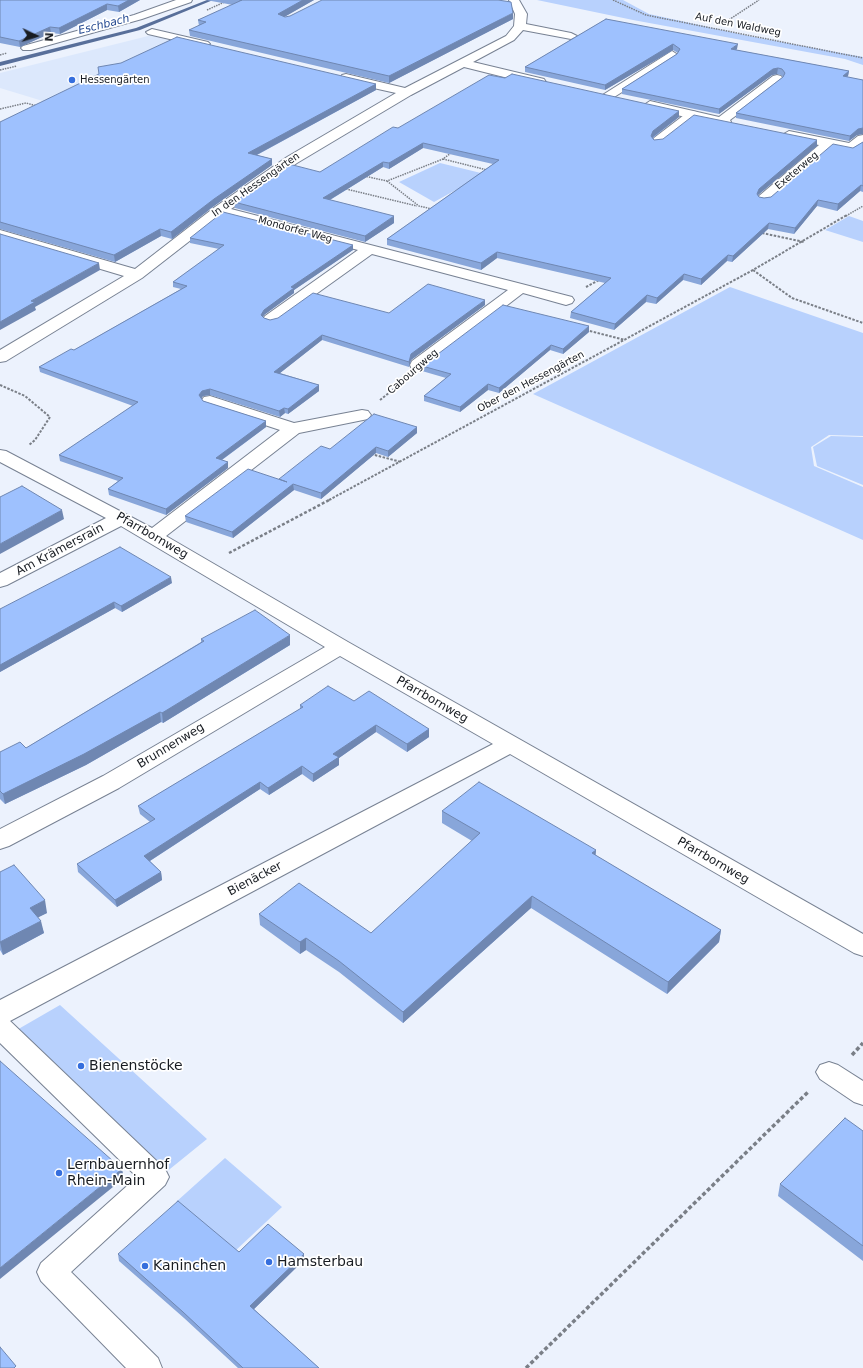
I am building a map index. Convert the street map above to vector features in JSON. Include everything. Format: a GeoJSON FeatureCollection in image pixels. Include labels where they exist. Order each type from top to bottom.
{"type":"FeatureCollection","features":[{"type":"Feature","properties":{"kind":"street"},"geometry":{"type":"LineString","coordinates":[[27,48],[138,18],[187,0]]}},
{"type":"Feature","properties":{"kind":"street"},"geometry":{"type":"LineString","coordinates":[[514,0],[522,14],[520,26],[571,36]]}},
{"type":"Feature","properties":{"kind":"street","name":"In den Hessengärten"},"geometry":{"type":"LineString","coordinates":[[0,357],[137,275],[220,210],[292,160],[407,92],[510,38],[520,26]]}},
{"type":"Feature","properties":{"kind":"street"},"geometry":{"type":"LineString","coordinates":[[152,32],[215,47]]}},
{"type":"Feature","properties":{"kind":"street"},"geometry":{"type":"LineString","coordinates":[[607,96],[672,55]]}},
{"type":"Feature","properties":{"kind":"street"},"geometry":{"type":"LineString","coordinates":[[463,63],[550,84]]}},
{"type":"Feature","properties":{"kind":"street"},"geometry":{"type":"LineString","coordinates":[[336,75],[407,92]]}},
{"type":"Feature","properties":{"kind":"street"},"geometry":{"type":"LineString","coordinates":[[721,121],[777,78]]}},
{"type":"Feature","properties":{"kind":"street"},"geometry":{"type":"LineString","coordinates":[[593,93],[623,100]]}},
{"type":"Feature","properties":{"kind":"street"},"geometry":{"type":"LineString","coordinates":[[638,103],[734,124]]}},
{"type":"Feature","properties":{"kind":"street","name":"Exeterweg"},"geometry":{"type":"LineString","coordinates":[[776,132],[852,148],[863,139]]}},
{"type":"Feature","properties":{"kind":"street","name":"Exeterweg"},"geometry":{"type":"LineString","coordinates":[[764,199],[830,143]]}},
{"type":"Feature","properties":{"kind":"street","name":"Mondorfer Weg"},"geometry":{"type":"LineString","coordinates":[[220,210],[566,300]]}},
{"type":"Feature","properties":{"kind":"street"},"geometry":{"type":"LineString","coordinates":[[0,234],[137,275]]}},
{"type":"Feature","properties":{"kind":"street"},"geometry":{"type":"LineString","coordinates":[[271,319],[370,250]]}},
{"type":"Feature","properties":{"kind":"street","name":"Cabourgweg"},"geometry":{"type":"LineString","coordinates":[[418,365],[520,288]]}},
{"type":"Feature","properties":{"kind":"street"},"geometry":{"type":"LineString","coordinates":[[210,401],[293,429]]}},
{"type":"Feature","properties":{"kind":"street"},"geometry":{"type":"LineString","coordinates":[[153,537],[293,429],[362,415]]}},
{"type":"Feature","properties":{"kind":"street","name":"Pfarrbornweg"},"geometry":{"type":"LineString","coordinates":[[5,457],[121,518],[340,647],[863,946]]}},
{"type":"Feature","properties":{"kind":"street","name":"Am Krämersrain"},"geometry":{"type":"LineString","coordinates":[[0,582],[121,518]]}},
{"type":"Feature","properties":{"kind":"street","name":"Brunnenweg"},"geometry":{"type":"LineString","coordinates":[[0,840],[111,782],[340,647]]}},
{"type":"Feature","properties":{"kind":"street","name":"Bienäcker"},"geometry":{"type":"LineString","coordinates":[[0,1013],[510,745]]}},
{"type":"Feature","properties":{"kind":"lane"},"geometry":{"type":"LineString","coordinates":[[658,141],[692,114]]}},
{"type":"Feature","properties":{"kind":"lane"},"geometry":{"type":"LineString","coordinates":[[0,1027],[156,1177],[51,1272],[147,1368]]}},
{"type":"Feature","properties":{"kind":"lane"},"geometry":{"type":"LineString","coordinates":[[829,1072],[863,1094]]}},
{"type":"Feature","properties":{"kind":"path","name":"Auf den Waldweg"},"geometry":{"type":"LineString","coordinates":[[613,0],[646,15],[863,58]]}},
{"type":"Feature","properties":{"kind":"path"},"geometry":{"type":"LineString","coordinates":[[727,21],[760,0]]}},
{"type":"Feature","properties":{"kind":"path"},"geometry":{"type":"LineString","coordinates":[[0,109],[26,103],[40,106]]}},
{"type":"Feature","properties":{"kind":"path"},"geometry":{"type":"LineString","coordinates":[[387,181],[443,159],[455,151]]}},
{"type":"Feature","properties":{"kind":"path"},"geometry":{"type":"LineString","coordinates":[[443,159],[489,171]]}},
{"type":"Feature","properties":{"kind":"path"},"geometry":{"type":"LineString","coordinates":[[357,175],[387,181],[419,206]]}},
{"type":"Feature","properties":{"kind":"path"},"geometry":{"type":"LineString","coordinates":[[343,188],[434,210]]}},
{"type":"Feature","properties":{"kind":"path","name":"Ober den Hessengärten"},"geometry":{"type":"LineString","coordinates":[[204,567],[401,462],[508,402],[753,270],[804,242],[863,206]]}},
{"type":"Feature","properties":{"kind":"path"},"geometry":{"type":"LineString","coordinates":[[759,232],[804,242]]}},
{"type":"Feature","properties":{"kind":"path"},"geometry":{"type":"LineString","coordinates":[[753,270],[792,298],[863,323]]}},
{"type":"Feature","properties":{"kind":"path"},"geometry":{"type":"LineString","coordinates":[[566,300],[603,277]]}},
{"type":"Feature","properties":{"kind":"path"},"geometry":{"type":"LineString","coordinates":[[590,331],[625,340]]}},
{"type":"Feature","properties":{"kind":"path","name":"Cabourgweg"},"geometry":{"type":"LineString","coordinates":[[362,415],[417,370],[418,365]]}},
{"type":"Feature","properties":{"kind":"path"},"geometry":{"type":"LineString","coordinates":[[0,385],[25,396],[50,417],[35,440],[5,457]]}},
{"type":"Feature","properties":{"kind":"path"},"geometry":{"type":"LineString","coordinates":[[366,452],[401,462]]}},
{"type":"Feature","properties":{"kind":"path"},"geometry":{"type":"LineString","coordinates":[[526,1368],[829,1072],[851,1056],[863,1043]]}},
{"type":"Feature","properties":{"kind":"shaded area"},"geometry":{"type":"Polygon","coordinates":[[[537,0],[623,0],[649,14],[749,36],[863,57],[863,65],[845,59],[633,20],[537,0]]]}},
{"type":"Feature","properties":{"kind":"shaded area","name":"Hessengärten"},"geometry":{"type":"Polygon","coordinates":[[[152,35],[208,49],[79,112],[0,88],[0,73],[152,35]]]}},
{"type":"Feature","properties":{"kind":"shaded area"},"geometry":{"type":"Polygon","coordinates":[[[440,163],[485,174],[434,202],[399,182],[440,163]]]}},
{"type":"Feature","properties":{"kind":"shaded area"},"geometry":{"type":"Polygon","coordinates":[[[849,216],[863,221],[863,242],[825,230],[849,216]]]}},
{"type":"Feature","properties":{"kind":"shaded area"},"geometry":{"type":"Polygon","coordinates":[[[730,287],[863,333],[863,436],[829,435],[811,447],[814,466],[863,487],[863,540],[533,394],[730,287]]]}},
{"type":"Feature","properties":{"kind":"shaded area"},"geometry":{"type":"Polygon","coordinates":[[[831,436],[863,437],[863,485],[817,466],[813,447],[831,436]]]}},
{"type":"Feature","properties":{"kind":"shaded area"},"geometry":{"type":"Polygon","coordinates":[[[60,1005],[207,1139],[165,1173],[15,1031],[60,1005]]]}},
{"type":"Feature","properties":{"kind":"shaded area"},"geometry":{"type":"Polygon","coordinates":[[[225,1158],[282,1207],[234,1252],[176,1202],[225,1158]]]}},
{"type":"Feature","properties":{"kind":"building"},"geometry":{"type":"Polygon","coordinates":[[[0,0],[129,0],[118,6],[107,4],[59,28],[50,27],[19,41],[0,37],[0,0]]]}},
{"type":"Feature","properties":{"kind":"building"},"geometry":{"type":"Polygon","coordinates":[[[242,0],[303,0],[278,14],[285,17],[322,0],[498,0],[511,2],[513,13],[389,76],[189,30],[206,22],[198,20],[242,0]]]}},
{"type":"Feature","properties":{"kind":"building"},"geometry":{"type":"Polygon","coordinates":[[[606,19],[738,44],[731,49],[849,71],[843,76],[863,80],[863,128],[858,129],[850,136],[736,113],[783,77],[785,73],[782,69],[778,68],[773,69],[719,109],[622,89],[677,54],[680,49],[673,44],[605,85],[525,67],[606,19]]]}},
{"type":"Feature","properties":{"kind":"building"},"geometry":{"type":"Polygon","coordinates":[[[177,37],[376,84],[248,153],[272,159],[214,199],[171,232],[160,229],[114,255],[0,222],[0,122],[99,74],[98,67],[121,63],[177,37]]]}},
{"type":"Feature","properties":{"kind":"building"},"geometry":{"type":"Polygon","coordinates":[[[512,74],[679,111],[653,131],[651,136],[654,140],[663,139],[694,115],[817,140],[759,189],[757,194],[759,197],[771,197],[833,144],[853,148],[863,142],[863,186],[861,185],[838,204],[818,200],[795,228],[769,223],[733,256],[728,255],[701,279],[684,274],[657,298],[647,295],[615,324],[571,312],[611,278],[497,252],[481,263],[387,239],[499,160],[423,143],[389,163],[383,162],[323,198],[394,216],[365,236],[234,202],[289,164],[320,172],[393,127],[398,128],[489,75],[505,78],[512,74]]]}},
{"type":"Feature","properties":{"kind":"building"},"geometry":{"type":"Polygon","coordinates":[[[223,212],[353,245],[291,287],[294,288],[264,310],[261,315],[264,318],[270,320],[278,318],[313,293],[389,313],[428,284],[485,300],[411,354],[409,362],[322,335],[274,372],[319,385],[288,409],[284,408],[279,411],[210,389],[202,391],[199,395],[203,401],[266,421],[216,458],[228,462],[166,509],[108,489],[123,478],[59,455],[138,402],[39,367],[71,349],[74,350],[187,286],[173,282],[224,245],[190,238],[223,212]]]}},
{"type":"Feature","properties":{"kind":"building"},"geometry":{"type":"Polygon","coordinates":[[[0,234],[99,263],[31,301],[35,302],[0,322],[0,234]]]}},
{"type":"Feature","properties":{"kind":"building"},"geometry":{"type":"Polygon","coordinates":[[[503,305],[589,326],[563,349],[551,345],[499,388],[488,384],[460,407],[424,396],[451,374],[422,366],[503,305]]]}},
{"type":"Feature","properties":{"kind":"building"},"geometry":{"type":"Polygon","coordinates":[[[374,414],[417,427],[388,451],[376,447],[321,493],[293,484],[232,532],[185,516],[248,469],[287,482],[279,479],[321,446],[330,449],[374,414]]]}},
{"type":"Feature","properties":{"kind":"building"},"geometry":{"type":"Polygon","coordinates":[[[22,486],[62,510],[0,544],[0,497],[22,486]]]}},
{"type":"Feature","properties":{"kind":"building"},"geometry":{"type":"Polygon","coordinates":[[[120,547],[171,577],[121,606],[114,602],[0,665],[0,609],[120,547]]]}},
{"type":"Feature","properties":{"kind":"building"},"geometry":{"type":"Polygon","coordinates":[[[255,610],[290,635],[162,713],[160,712],[84,754],[3,794],[0,791],[0,752],[20,742],[26,748],[204,641],[201,639],[255,610]]]}},
{"type":"Feature","properties":{"kind":"building"},"geometry":{"type":"Polygon","coordinates":[[[328,686],[354,701],[369,691],[429,729],[407,744],[376,725],[333,754],[339,757],[313,774],[302,766],[268,788],[260,782],[144,856],[161,872],[115,900],[77,864],[155,819],[138,806],[303,707],[300,705],[328,686]]]}},
{"type":"Feature","properties":{"kind":"building"},"geometry":{"type":"Polygon","coordinates":[[[479,782],[596,850],[592,853],[721,930],[668,982],[532,896],[403,1012],[339,961],[306,938],[300,942],[259,914],[299,883],[371,933],[480,833],[442,811],[479,782]]]}},
{"type":"Feature","properties":{"kind":"building"},"geometry":{"type":"Polygon","coordinates":[[[14,865],[45,900],[30,908],[41,921],[0,942],[0,872],[14,865]]]}},
{"type":"Feature","properties":{"kind":"building","name":"Lernbauernhof Rhein-Main"},"geometry":{"type":"Polygon","coordinates":[[[0,1061],[122,1169],[0,1268],[0,1061]]]}},
{"type":"Feature","properties":{"kind":"building"},"geometry":{"type":"Polygon","coordinates":[[[845,1118],[863,1131],[863,1246],[780,1184],[845,1118]]]}},
{"type":"Feature","properties":{"kind":"building"},"geometry":{"type":"Polygon","coordinates":[[[178,1201],[239,1252],[268,1224],[304,1254],[250,1306],[319,1368],[243,1368],[118,1254],[178,1201]]]}},
{"type":"Feature","properties":{"kind":"building"},"geometry":{"type":"Polygon","coordinates":[[[0,1347],[16,1366],[14,1368],[0,1368],[0,1347]]]}},
{"type":"Feature","properties":{"kind":"waterway","name":"Eschbach"},"geometry":{"type":"LineString","coordinates":[[0,64],[138,29],[211,0]]}},
{"type":"Feature","properties":{"kind":"place","name":"Hessengärten"},"geometry":{"type":"Point","coordinates":[72,80]}},
{"type":"Feature","properties":{"kind":"place","name":"Bienenstöcke"},"geometry":{"type":"Point","coordinates":[81,1066]}},
{"type":"Feature","properties":{"kind":"place","name":"Lernbauernhof Rhein-Main"},"geometry":{"type":"Point","coordinates":[59,1173]}},
{"type":"Feature","properties":{"kind":"place","name":"Hamsterbau"},"geometry":{"type":"Point","coordinates":[269,1262]}},
{"type":"Feature","properties":{"kind":"place","name":"Kaninchen"},"geometry":{"type":"Point","coordinates":[145,1266]}}]}
